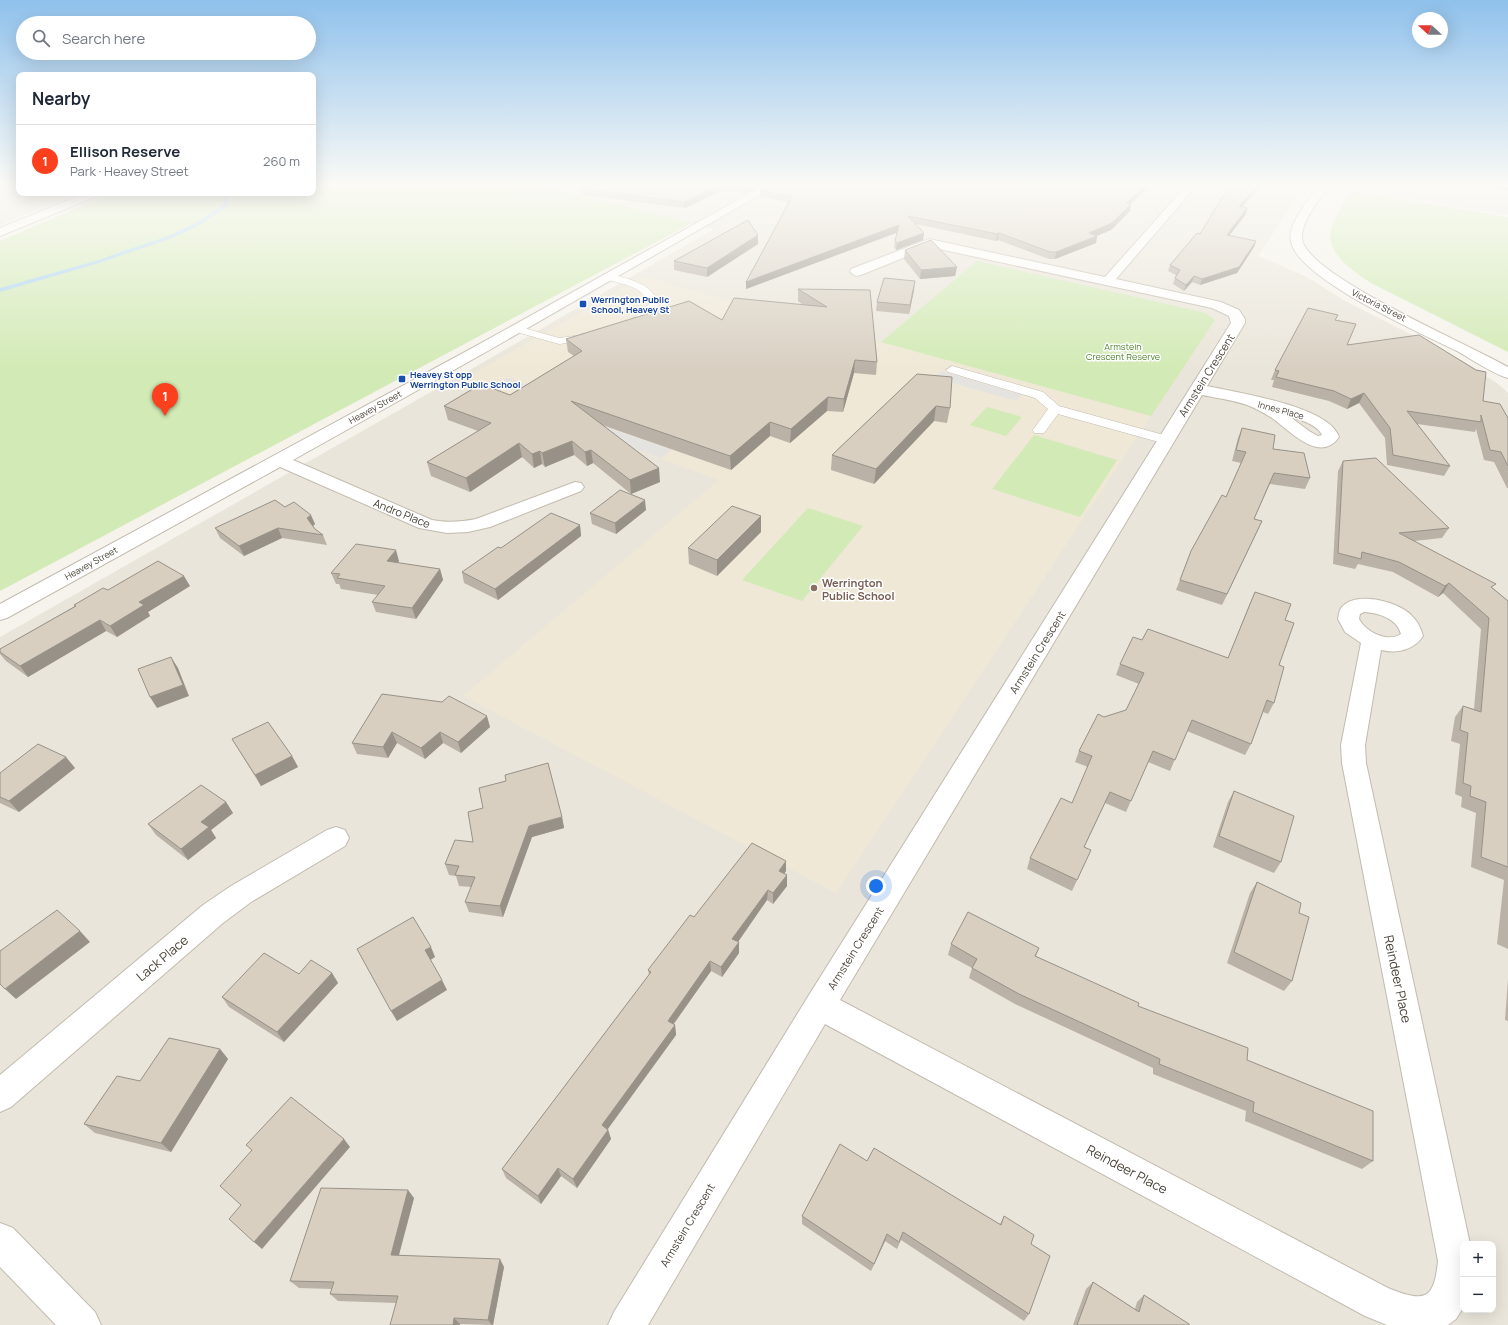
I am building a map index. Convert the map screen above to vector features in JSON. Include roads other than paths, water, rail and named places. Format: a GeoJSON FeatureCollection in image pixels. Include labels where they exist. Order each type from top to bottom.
{"type":"FeatureCollection","features":[{"type":"Feature","properties":{"kind":"street","name":"Heavey Street"},"geometry":{"type":"LineString","coordinates":[[0,613],[517,329],[658,248]]}},
{"type":"Feature","properties":{"kind":"street","name":"Armstein Crescent"},"geometry":{"type":"LineString","coordinates":[[856,272],[917,248]]}},
{"type":"Feature","properties":{"kind":"street","name":"Armstein Crescent"},"geometry":{"type":"LineString","coordinates":[[627,1325],[820,1005],[1238,323],[1237,316],[1230,310],[1216,305],[960,248]]}},
{"type":"Feature","properties":{"kind":"street"},"geometry":{"type":"LineString","coordinates":[[1108,281],[1137,248]]}},
{"type":"Feature","properties":{"kind":"street","name":"Victoria Street"},"geometry":{"type":"LineString","coordinates":[[1299,248],[1307,260],[1323,273],[1347,288],[1480,356],[1508,373]]}},
{"type":"Feature","properties":{"kind":"street","name":"Innes Place"},"geometry":{"type":"LineString","coordinates":[[1198,388],[1253,402]]}},
{"type":"Feature","properties":{"kind":"street","name":"Andro Place"},"geometry":{"type":"LineString","coordinates":[[279,460],[426,524],[448,528],[467,528],[483,524],[575,487]]}},
{"type":"Feature","properties":{"kind":"street","name":"Reindeer Place"},"geometry":{"type":"LineString","coordinates":[[820,1005],[1378,1303],[1408,1314],[1443,1318],[1446,1303],[1456,1277],[1456,1261],[1354,763],[1353,745],[1372,640]]}},
{"type":"Feature","properties":{"kind":"street","name":"Lack Place"},"geometry":{"type":"LineString","coordinates":[[0,1096],[213,914],[241,894],[336,838]]}},
{"type":"Feature","properties":{"kind":"street"},"geometry":{"type":"LineString","coordinates":[[0,1241],[82,1325]]}},
{"type":"Feature","properties":{"kind":"lane"},"geometry":{"type":"LineString","coordinates":[[609,277],[643,288],[652,296],[654,305],[639,319],[612,331]]}},
{"type":"Feature","properties":{"kind":"lane"},"geometry":{"type":"LineString","coordinates":[[517,329],[559,341],[578,340],[600,335]]}},
{"type":"Feature","properties":{"kind":"lane"},"geometry":{"type":"LineString","coordinates":[[952,370],[1039,395],[1055,409],[1166,440]]}},
{"type":"Feature","properties":{"kind":"lane"},"geometry":{"type":"LineString","coordinates":[[1039,430],[1055,409]]}},
{"type":"Feature","properties":{"kind":"waterway"},"geometry":{"type":"LineString","coordinates":[[0,290],[97,262],[138,248]]}},
{"type":"Feature","properties":{"kind":"place","name":"Werrington Public School, Heavey St"},"geometry":{"type":"Point","coordinates":[583,304]}},
{"type":"Feature","properties":{"kind":"place","name":"Heavey St opp Werrington Public School"},"geometry":{"type":"Point","coordinates":[402,379]}},
{"type":"Feature","properties":{"kind":"place","name":"Ellison Reserve"},"geometry":{"type":"Point","coordinates":[165,416]}},
{"type":"Feature","properties":{"kind":"place","name":"Werrington Public School"},"geometry":{"type":"Point","coordinates":[814,588]}},
{"type":"Feature","properties":{"kind":"park label","name":"Armstein Crescent Reserve"},"geometry":{"type":"Point","coordinates":[1123,352]}}]}
